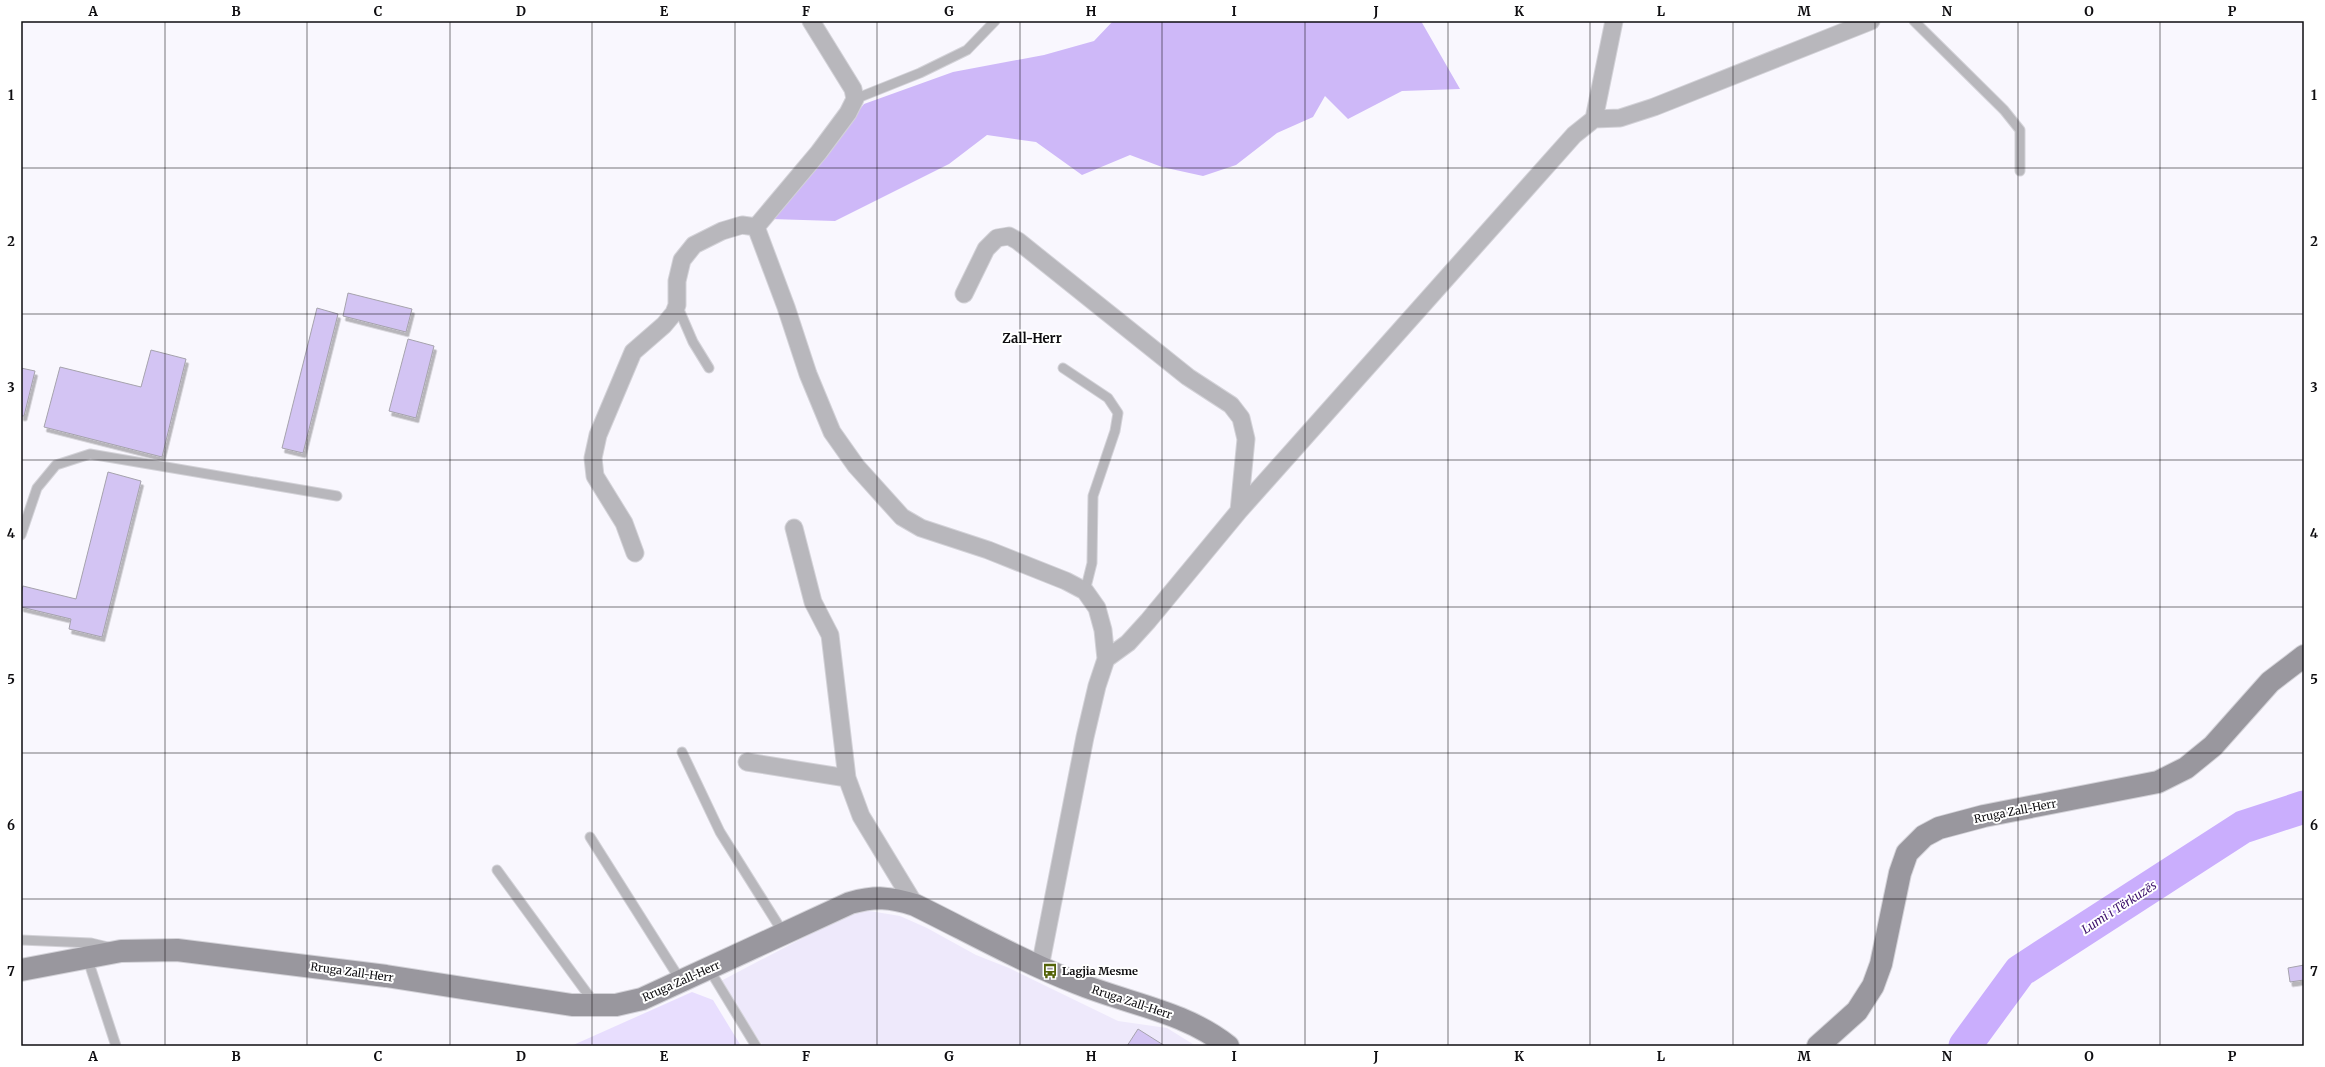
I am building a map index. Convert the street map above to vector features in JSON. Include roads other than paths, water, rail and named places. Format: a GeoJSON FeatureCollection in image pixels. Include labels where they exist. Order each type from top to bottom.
{"type":"FeatureCollection","features":[{"type":"Feature","properties":{"kind":"street"},"geometry":{"type":"LineString","coordinates":[[756,227],[819,152],[848,113],[855,99],[853,89],[811,21]]}},
{"type":"Feature","properties":{"kind":"street"},"geometry":{"type":"LineString","coordinates":[[1106,659],[1128,643],[1148,621],[1239,511],[1574,136],[1594,119],[1614,21]]}},
{"type":"Feature","properties":{"kind":"street"},"geometry":{"type":"LineString","coordinates":[[1594,119],[1620,118],[1654,107],[1871,21]]}},
{"type":"Feature","properties":{"kind":"street"},"geometry":{"type":"LineString","coordinates":[[635,553],[624,523],[595,476],[593,458],[598,435],[633,352],[664,325],[677,306],[677,281],[682,260],[694,246],[722,230],[742,224],[756,227]]}},
{"type":"Feature","properties":{"kind":"street"},"geometry":{"type":"LineString","coordinates":[[756,227],[786,307],[811,381],[832,432],[856,466],[902,517],[921,528],[988,550],[1066,581],[1085,591],[1097,608],[1103,630],[1106,659],[1097,686],[1085,737],[1040,966]]}},
{"type":"Feature","properties":{"kind":"street"},"geometry":{"type":"LineString","coordinates":[[964,294],[986,249],[997,238],[1009,236],[1018,241],[1188,377],[1231,405],[1241,418],[1246,439],[1239,511]]}},
{"type":"Feature","properties":{"kind":"street"},"geometry":{"type":"LineString","coordinates":[[794,528],[813,602],[830,635],[847,778],[862,816],[915,905]]}},
{"type":"Feature","properties":{"kind":"street","name":"Rruga Zall-Herr"},"geometry":{"type":"LineString","coordinates":[[1818,1046],[1857,1011],[1873,986],[1881,964],[1900,873],[1907,853],[1924,836],[1939,828],[1984,816],[2158,782],[2186,768],[2213,746],[2270,682],[2304,656]]}},
{"type":"Feature","properties":{"kind":"street"},"geometry":{"type":"LineString","coordinates":[[747,762],[847,778]]}},
{"type":"Feature","properties":{"kind":"street","name":"Rruga Zall-Herr"},"geometry":{"type":"LineString","coordinates":[[21,970],[121,950],[177,950],[386,976],[572,1005],[597,1006],[642,999],[682,982],[850,903],[872,897],[893,898],[915,905],[1077,983],[1161,1010],[1193,1024],[1228,1046]]}},
{"type":"Feature","properties":{"kind":"lane"},"geometry":{"type":"LineString","coordinates":[[855,99],[920,73],[967,50],[996,21]]}},
{"type":"Feature","properties":{"kind":"lane"},"geometry":{"type":"LineString","coordinates":[[1914,21],[2004,110],[2020,130],[2020,171]]}},
{"type":"Feature","properties":{"kind":"lane"},"geometry":{"type":"LineString","coordinates":[[677,306],[693,342],[709,368]]}},
{"type":"Feature","properties":{"kind":"lane"},"geometry":{"type":"LineString","coordinates":[[1064,368],[1108,398],[1118,413],[1115,431],[1093,496],[1092,563],[1085,591]]}},
{"type":"Feature","properties":{"kind":"lane"},"geometry":{"type":"LineString","coordinates":[[21,535],[37,488],[56,465],[90,454],[337,496]]}},
{"type":"Feature","properties":{"kind":"lane"},"geometry":{"type":"LineString","coordinates":[[682,752],[720,832],[784,934]]}},
{"type":"Feature","properties":{"kind":"lane"},"geometry":{"type":"LineString","coordinates":[[590,837],[682,982]]}},
{"type":"Feature","properties":{"kind":"lane"},"geometry":{"type":"LineString","coordinates":[[497,870],[597,1006]]}},
{"type":"Feature","properties":{"kind":"lane"},"geometry":{"type":"LineString","coordinates":[[21,940],[90,943],[121,950]]}},
{"type":"Feature","properties":{"kind":"lane"},"geometry":{"type":"LineString","coordinates":[[87,958],[116,1046]]}},
{"type":"Feature","properties":{"kind":"lane"},"geometry":{"type":"LineString","coordinates":[[709,969],[756,1046]]}},
{"type":"Feature","properties":{"kind":"waterway","name":"Lumi i Tërkuzës"},"geometry":{"type":"LineString","coordinates":[[1965,1046],[2020,971],[2243,827],[2304,807]]}},
{"type":"Feature","properties":{"kind":"place","name":"Lagjia Mesme"},"geometry":{"type":"Point","coordinates":[1050,971]}},
{"type":"Feature","properties":{"kind":"district","name":"Zall-Herr"},"geometry":{"type":"Point","coordinates":[1032,338]}}]}
